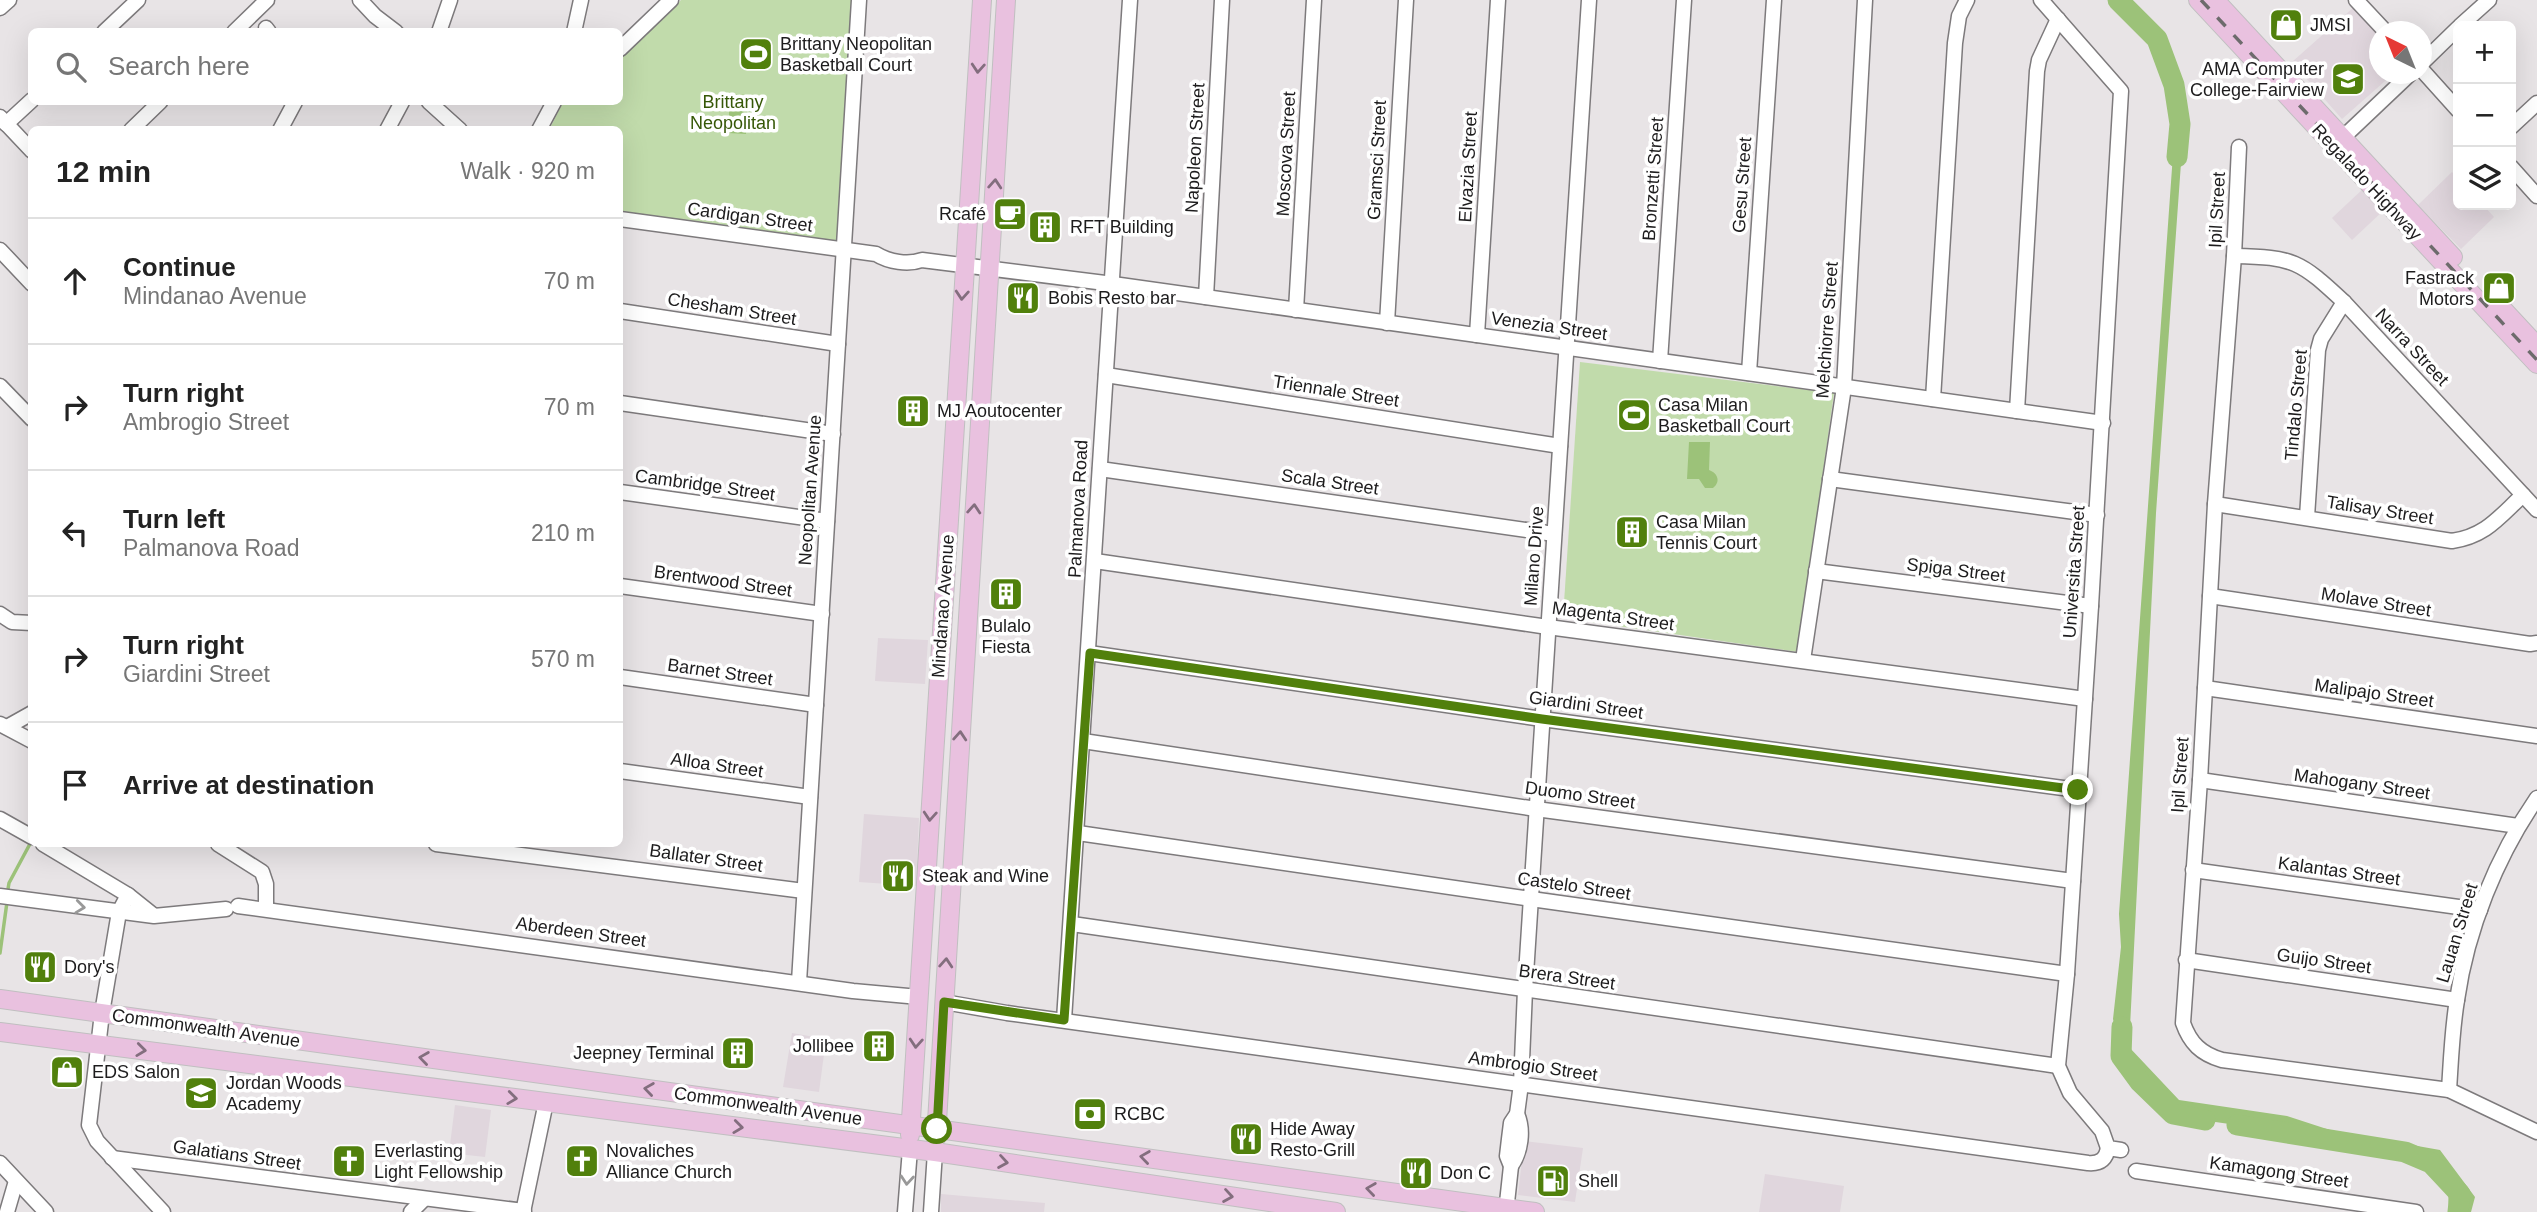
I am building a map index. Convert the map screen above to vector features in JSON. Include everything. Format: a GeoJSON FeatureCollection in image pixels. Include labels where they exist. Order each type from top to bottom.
{"type":"FeatureCollection","features":[{"type":"Feature","properties":{"kind":"main road","name":"Mindanao Avenue"},"geometry":{"type":"LineString","coordinates":[[910,1149],[982,0]]}},
{"type":"Feature","properties":{"kind":"main road","name":"Mindanao Avenue"},"geometry":{"type":"LineString","coordinates":[[935,1152],[1006,0]]}},
{"type":"Feature","properties":{"kind":"main road","name":"Regalado Highway"},"geometry":{"type":"LineString","coordinates":[[2198,0],[2537,346]]}},
{"type":"Feature","properties":{"kind":"main road","name":"Regalado Highway"},"geometry":{"type":"LineString","coordinates":[[2215,0],[2537,364]]}},
{"type":"Feature","properties":{"kind":"main road"},"geometry":{"type":"LineString","coordinates":[[919,997],[944,1002]]}},
{"type":"Feature","properties":{"kind":"main road","name":"Commonwealth Avenue"},"geometry":{"type":"LineString","coordinates":[[0,999],[1535,1212]]}},
{"type":"Feature","properties":{"kind":"main road"},"geometry":{"type":"LineString","coordinates":[[42,1037],[46,1005]]}},
{"type":"Feature","properties":{"kind":"main road","name":"Commonwealth Avenue"},"geometry":{"type":"LineString","coordinates":[[0,1032],[935,1152],[1336,1212]]}},
{"type":"Feature","properties":{"kind":"main road"},"geometry":{"type":"LineString","coordinates":[[321,1073],[325,1044]]}},
{"type":"Feature","properties":{"kind":"street"},"geometry":{"type":"LineString","coordinates":[[0,8],[9,0]]}},
{"type":"Feature","properties":{"kind":"street"},"geometry":{"type":"LineString","coordinates":[[108,28],[138,0]]}},
{"type":"Feature","properties":{"kind":"street"},"geometry":{"type":"LineString","coordinates":[[238,28],[267,0]]}},
{"type":"Feature","properties":{"kind":"street"},"geometry":{"type":"LineString","coordinates":[[360,0],[391,28]]}},
{"type":"Feature","properties":{"kind":"street"},"geometry":{"type":"LineString","coordinates":[[440,28],[450,0]]}},
{"type":"Feature","properties":{"kind":"street"},"geometry":{"type":"LineString","coordinates":[[575,28],[581,0]]}},
{"type":"Feature","properties":{"kind":"street"},"geometry":{"type":"LineString","coordinates":[[623,46],[671,0]]}},
{"type":"Feature","properties":{"kind":"street","name":"Neopolitan Avenue"},"geometry":{"type":"LineString","coordinates":[[799,982],[859,0]]}},
{"type":"Feature","properties":{"kind":"street","name":"Palmanova Road"},"geometry":{"type":"LineString","coordinates":[[1064,1020],[1090,653],[1130,0]]}},
{"type":"Feature","properties":{"kind":"street","name":"Napoleon Street"},"geometry":{"type":"LineString","coordinates":[[1206,297],[1222,0]]}},
{"type":"Feature","properties":{"kind":"street","name":"Moscova Street"},"geometry":{"type":"LineString","coordinates":[[1296,310],[1314,0]]}},
{"type":"Feature","properties":{"kind":"street","name":"Gramsci Street"},"geometry":{"type":"LineString","coordinates":[[1387,323],[1406,0]]}},
{"type":"Feature","properties":{"kind":"street","name":"Elvazia Street"},"geometry":{"type":"LineString","coordinates":[[1477,335],[1498,0]]}},
{"type":"Feature","properties":{"kind":"street","name":"Milano Drive"},"geometry":{"type":"LineString","coordinates":[[1506,1210],[1511,1166],[1518,1157],[1521,1124],[1517,1114],[1589,0]]}},
{"type":"Feature","properties":{"kind":"street","name":"Bronzetti Street"},"geometry":{"type":"LineString","coordinates":[[1660,361],[1684,0]]}},
{"type":"Feature","properties":{"kind":"street","name":"Gesu Street"},"geometry":{"type":"LineString","coordinates":[[1749,373],[1774,0]]}},
{"type":"Feature","properties":{"kind":"street","name":"Melchiorre Street"},"geometry":{"type":"LineString","coordinates":[[1803,660],[1844,387],[1865,0]]}},
{"type":"Feature","properties":{"kind":"street"},"geometry":{"type":"LineString","coordinates":[[1933,399],[1955,43],[1959,16],[1967,0]]}},
{"type":"Feature","properties":{"kind":"street","name":"Universita Street"},"geometry":{"type":"LineString","coordinates":[[2041,0],[2121,90],[2103,423],[2067,974],[2058,1066]]}},
{"type":"Feature","properties":{"kind":"street"},"geometry":{"type":"LineString","coordinates":[[2356,0],[2376,21]]}},
{"type":"Feature","properties":{"kind":"street"},"geometry":{"type":"LineString","coordinates":[[2466,21],[2489,0]]}},
{"type":"Feature","properties":{"kind":"street"},"geometry":{"type":"LineString","coordinates":[[2017,411],[2037,71],[2039,60],[2058,19]]}},
{"type":"Feature","properties":{"kind":"street"},"geometry":{"type":"LineString","coordinates":[[2432,52],[2453,33]]}},
{"type":"Feature","properties":{"kind":"street"},"geometry":{"type":"LineString","coordinates":[[2432,82],[2453,105]]}},
{"type":"Feature","properties":{"kind":"street"},"geometry":{"type":"LineString","coordinates":[[2338,142],[2399,84]]}},
{"type":"Feature","properties":{"kind":"street"},"geometry":{"type":"LineString","coordinates":[[28,103],[3,121],[28,147]]}},
{"type":"Feature","properties":{"kind":"street"},"geometry":{"type":"LineString","coordinates":[[2516,122],[2537,103]]}},
{"type":"Feature","properties":{"kind":"street"},"geometry":{"type":"LineString","coordinates":[[135,126],[157,105]]}},
{"type":"Feature","properties":{"kind":"street"},"geometry":{"type":"LineString","coordinates":[[281,126],[293,105]]}},
{"type":"Feature","properties":{"kind":"street"},"geometry":{"type":"LineString","coordinates":[[389,126],[400,105]]}},
{"type":"Feature","properties":{"kind":"street"},"geometry":{"type":"LineString","coordinates":[[432,105],[456,126]]}},
{"type":"Feature","properties":{"kind":"street"},"geometry":{"type":"LineString","coordinates":[[541,126],[553,105]]}},
{"type":"Feature","properties":{"kind":"street","name":"Ipil Street"},"geometry":{"type":"LineString","coordinates":[[2239,147],[2183,1023],[2188,1037],[2209,1056],[2222,1060],[2449,1090],[2537,1132]]}},
{"type":"Feature","properties":{"kind":"street"},"geometry":{"type":"LineString","coordinates":[[2516,173],[2537,196]]}},
{"type":"Feature","properties":{"kind":"street","name":"Cardigan Street"},"geometry":{"type":"LineString","coordinates":[[623,219],[876,254],[885,260],[914,263],[922,260],[989,268]]}},
{"type":"Feature","properties":{"kind":"street"},"geometry":{"type":"LineString","coordinates":[[2,255],[28,280]]}},
{"type":"Feature","properties":{"kind":"street","name":"Narra Street"},"geometry":{"type":"LineString","coordinates":[[2234,256],[2275,257],[2295,263],[2314,274],[2344,302],[2537,510]]}},
{"type":"Feature","properties":{"kind":"street","name":"Venezia Street"},"geometry":{"type":"LineString","coordinates":[[989,268],[2103,423]]}},
{"type":"Feature","properties":{"kind":"street","name":"Tindalo Street"},"geometry":{"type":"LineString","coordinates":[[2307,517],[2318,350],[2321,339],[2344,302]]}},
{"type":"Feature","properties":{"kind":"street","name":"Chesham Street"},"geometry":{"type":"LineString","coordinates":[[623,311],[838,344]]}},
{"type":"Feature","properties":{"kind":"street","name":"Triennale Street"},"geometry":{"type":"LineString","coordinates":[[1106,375],[1560,446]]}},
{"type":"Feature","properties":{"kind":"street"},"geometry":{"type":"LineString","coordinates":[[0,386],[28,415]]}},
{"type":"Feature","properties":{"kind":"street"},"geometry":{"type":"LineString","coordinates":[[623,403],[833,434]]}},
{"type":"Feature","properties":{"kind":"street","name":"Scala Street"},"geometry":{"type":"LineString","coordinates":[[1100,469],[1554,534]]}},
{"type":"Feature","properties":{"kind":"street"},"geometry":{"type":"LineString","coordinates":[[1830,479],[2097,515]]}},
{"type":"Feature","properties":{"kind":"street","name":"Cambridge Street"},"geometry":{"type":"LineString","coordinates":[[623,492],[827,521]]}},
{"type":"Feature","properties":{"kind":"street","name":"Talisay Street"},"geometry":{"type":"LineString","coordinates":[[2215,504],[2452,541],[2471,538],[2485,530],[2523,495]]}},
{"type":"Feature","properties":{"kind":"street","name":"Magenta Street"},"geometry":{"type":"LineString","coordinates":[[1095,561],[2085,699]]}},
{"type":"Feature","properties":{"kind":"street","name":"Spiga Street"},"geometry":{"type":"LineString","coordinates":[[1816,571],[2091,606]]}},
{"type":"Feature","properties":{"kind":"street","name":"Brentwood Street"},"geometry":{"type":"LineString","coordinates":[[623,586],[822,614]]}},
{"type":"Feature","properties":{"kind":"street","name":"Molave Street"},"geometry":{"type":"LineString","coordinates":[[2210,596],[2537,643]]}},
{"type":"Feature","properties":{"kind":"street"},"geometry":{"type":"LineString","coordinates":[[0,614],[12,622],[28,623]]}},
{"type":"Feature","properties":{"kind":"street","name":"Giardini Street"},"geometry":{"type":"LineString","coordinates":[[1090,653],[1542,719],[2078,790]]}},
{"type":"Feature","properties":{"kind":"street","name":"Barnet Street"},"geometry":{"type":"LineString","coordinates":[[623,677],[816,705]]}},
{"type":"Feature","properties":{"kind":"street","name":"Malipajo Street"},"geometry":{"type":"LineString","coordinates":[[2205,688],[2537,736]]}},
{"type":"Feature","properties":{"kind":"street"},"geometry":{"type":"LineString","coordinates":[[4,725],[28,715]]}},
{"type":"Feature","properties":{"kind":"street"},"geometry":{"type":"LineString","coordinates":[[4,725],[28,739]]}},
{"type":"Feature","properties":{"kind":"street","name":"Duomo Street"},"geometry":{"type":"LineString","coordinates":[[1083,741],[1536,809],[2073,881]]}},
{"type":"Feature","properties":{"kind":"street","name":"Alloa Street"},"geometry":{"type":"LineString","coordinates":[[623,771],[810,797]]}},
{"type":"Feature","properties":{"kind":"street","name":"Mahogany Street"},"geometry":{"type":"LineString","coordinates":[[2200,779],[2518,826]]}},
{"type":"Feature","properties":{"kind":"street","name":"Lauan Street"},"geometry":{"type":"LineString","coordinates":[[2449,1090],[2457,1000],[2466,954],[2480,910],[2518,826],[2537,797]]}},
{"type":"Feature","properties":{"kind":"street"},"geometry":{"type":"LineString","coordinates":[[0,819],[28,835]]}},
{"type":"Feature","properties":{"kind":"street","name":"Castelo Street"},"geometry":{"type":"LineString","coordinates":[[1077,833],[2067,974]]}},
{"type":"Feature","properties":{"kind":"street"},"geometry":{"type":"LineString","coordinates":[[48,847],[128,895],[154,916]]}},
{"type":"Feature","properties":{"kind":"street"},"geometry":{"type":"LineString","coordinates":[[223,847],[262,872],[266,884],[266,908]]}},
{"type":"Feature","properties":{"kind":"street","name":"Ballater Street"},"geometry":{"type":"LineString","coordinates":[[459,847],[804,891]]}},
{"type":"Feature","properties":{"kind":"street","name":"Kalantas Street"},"geometry":{"type":"LineString","coordinates":[[2193,870],[2480,910]]}},
{"type":"Feature","properties":{"kind":"street"},"geometry":{"type":"LineString","coordinates":[[128,895],[119,912],[102,1013],[89,1125],[97,1142],[163,1212]]}},
{"type":"Feature","properties":{"kind":"street","name":"Aberdeen Street"},"geometry":{"type":"LineString","coordinates":[[4,897],[154,916],[232,908],[266,908],[853,991],[919,997]]}},
{"type":"Feature","properties":{"kind":"street","name":"Brera Street"},"geometry":{"type":"LineString","coordinates":[[1072,924],[2058,1066]]}},
{"type":"Feature","properties":{"kind":"street","name":"Guijo Street"},"geometry":{"type":"LineString","coordinates":[[2186,960],[2457,1000]]}},
{"type":"Feature","properties":{"kind":"street","name":"Ambrogio Street"},"geometry":{"type":"LineString","coordinates":[[944,1002],[2096,1164],[2114,1149],[2070,1093],[2058,1066]]}},
{"type":"Feature","properties":{"kind":"street"},"geometry":{"type":"LineString","coordinates":[[524,1212],[546,1102]]}},
{"type":"Feature","properties":{"kind":"street","name":"Mindanao Avenue"},"geometry":{"type":"LineString","coordinates":[[905,1212],[910,1149]]}},
{"type":"Feature","properties":{"kind":"street","name":"Mindanao Avenue"},"geometry":{"type":"LineString","coordinates":[[931,1212],[935,1152]]}},
{"type":"Feature","properties":{"kind":"street","name":"Galatians Street"},"geometry":{"type":"LineString","coordinates":[[112,1158],[524,1212]]}},
{"type":"Feature","properties":{"kind":"street"},"geometry":{"type":"LineString","coordinates":[[0,1163],[46,1212]]}},
{"type":"Feature","properties":{"kind":"street","name":"Kamagong Street"},"geometry":{"type":"LineString","coordinates":[[2136,1171],[2416,1212]]}},
{"type":"Feature","properties":{"kind":"street"},"geometry":{"type":"LineString","coordinates":[[7,1212],[16,1181]]}},
{"type":"Feature","properties":{"kind":"street"},"geometry":{"type":"LineString","coordinates":[[411,1212],[424,1199]]}},
{"type":"Feature","properties":{"kind":"shaded area"},"geometry":{"type":"Polygon","coordinates":[[[2354,7],[2369,24],[2369,84],[2382,84],[2342,119],[2292,62],[2354,7]]]}},
{"type":"Feature","properties":{"kind":"shaded area"},"geometry":{"type":"Polygon","coordinates":[[[730,94],[748,95],[746,134],[728,133],[730,94]]]}},
{"type":"Feature","properties":{"kind":"shaded area"},"geometry":{"type":"Polygon","coordinates":[[[2179,130],[2183,135],[2156,513],[2129,1047],[2179,1100],[2287,1116],[2333,1131],[2440,1150],[2475,1197],[2471,1212],[2449,1212],[2448,1189],[2422,1159],[2400,1148],[2180,1117],[2155,1103],[2120,1051],[2113,1019],[2121,947],[2119,914],[2174,140],[2179,130]]]}},
{"type":"Feature","properties":{"kind":"shaded area"},"geometry":{"type":"Polygon","coordinates":[[[2452,172],[2453,210],[2488,210],[2494,217],[2461,249],[2418,205],[2452,172]]]}},
{"type":"Feature","properties":{"kind":"shaded area"},"geometry":{"type":"Polygon","coordinates":[[[2364,188],[2384,210],[2352,240],[2332,218],[2364,188]]]}},
{"type":"Feature","properties":{"kind":"shaded area"},"geometry":{"type":"Polygon","coordinates":[[[1689,442],[1710,442],[1709,470],[1715,473],[1718,480],[1713,488],[1705,488],[1699,479],[1687,479],[1689,442]]]}},
{"type":"Feature","properties":{"kind":"shaded area"},"geometry":{"type":"Polygon","coordinates":[[[878,638],[928,640],[925,684],[875,681],[878,638]]]}},
{"type":"Feature","properties":{"kind":"shaded area"},"geometry":{"type":"Polygon","coordinates":[[[864,814],[919,818],[916,886],[859,882],[864,814]]]}},
{"type":"Feature","properties":{"kind":"shaded area"},"geometry":{"type":"Polygon","coordinates":[[[792,1033],[826,1039],[819,1092],[783,1087],[792,1033]]]}},
{"type":"Feature","properties":{"kind":"shaded area"},"geometry":{"type":"Polygon","coordinates":[[[455,1105],[491,1110],[485,1157],[449,1153],[455,1105]]]}},
{"type":"Feature","properties":{"kind":"shaded area"},"geometry":{"type":"Polygon","coordinates":[[[1524,1141],[1583,1148],[1575,1202],[1518,1195],[1524,1141]]]}},
{"type":"Feature","properties":{"kind":"shaded area"},"geometry":{"type":"Polygon","coordinates":[[[1765,1174],[1844,1186],[1840,1212],[1759,1212],[1765,1174]]]}},
{"type":"Feature","properties":{"kind":"shaded area"},"geometry":{"type":"Polygon","coordinates":[[[941,1194],[1045,1203],[1044,1212],[941,1212],[941,1194]]]}},
{"type":"Feature","properties":{"kind":"green space","name":"Brittany Neopolitan"},"geometry":{"type":"Polygon","coordinates":[[[681,0],[854,0],[838,242],[623,212],[623,126],[551,126],[562,105],[623,105],[623,53],[637,43],[681,0]]]}},
{"type":"Feature","properties":{"kind":"green space"},"geometry":{"type":"Polygon","coordinates":[[[1580,362],[1834,393],[1798,652],[1563,618],[1580,362]]]}},
{"type":"Feature","properties":{"kind":"waterway"},"geometry":{"type":"LineString","coordinates":[[2118,0],[2157,39],[2174,85],[2180,124],[2177,157]]}},
{"type":"Feature","properties":{"kind":"waterway"},"geometry":{"type":"LineString","coordinates":[[7,895],[9,883],[28,847]]}},
{"type":"Feature","properties":{"kind":"waterway"},"geometry":{"type":"LineString","coordinates":[[0,953],[7,902]]}},
{"type":"Feature","properties":{"kind":"waterway"},"geometry":{"type":"LineString","coordinates":[[2122,1027],[2121,1056],[2140,1082],[2173,1114],[2205,1120]]}},
{"type":"Feature","properties":{"kind":"waterway"},"geometry":{"type":"LineString","coordinates":[[2237,1125],[2405,1152],[2431,1163],[2460,1194],[2458,1212]]}},
{"type":"Feature","properties":{"kind":"railway"},"geometry":{"type":"LineString","coordinates":[[2201,0],[2537,360]]}},
{"type":"Feature","properties":{"kind":"place","name":"JMSI"},"geometry":{"type":"Point","coordinates":[2286,25]}},
{"type":"Feature","properties":{"kind":"place","name":"Brittany Neopolitan Basketball Court"},"geometry":{"type":"Point","coordinates":[756,54]}},
{"type":"Feature","properties":{"kind":"place","name":"AMA Computer College-Fairview"},"geometry":{"type":"Point","coordinates":[2348,79]}},
{"type":"Feature","properties":{"kind":"place","name":"Rcafé"},"geometry":{"type":"Point","coordinates":[1010,214]}},
{"type":"Feature","properties":{"kind":"place","name":"RFT Building"},"geometry":{"type":"Point","coordinates":[1045,227]}},
{"type":"Feature","properties":{"kind":"place","name":"Fastrack Motors"},"geometry":{"type":"Point","coordinates":[2499,288]}},
{"type":"Feature","properties":{"kind":"place","name":"Bobis Resto bar"},"geometry":{"type":"Point","coordinates":[1023,298]}},
{"type":"Feature","properties":{"kind":"place","name":"MJ Aoutocenter"},"geometry":{"type":"Point","coordinates":[913,411]}},
{"type":"Feature","properties":{"kind":"place","name":"Casa Milan Basketball Court"},"geometry":{"type":"Point","coordinates":[1634,415]}},
{"type":"Feature","properties":{"kind":"place","name":"Casa Milan Tennis Court"},"geometry":{"type":"Point","coordinates":[1632,532]}},
{"type":"Feature","properties":{"kind":"place","name":"Bulalo Fiesta"},"geometry":{"type":"Point","coordinates":[1006,594]}},
{"type":"Feature","properties":{"kind":"place","name":"Steak and Wine"},"geometry":{"type":"Point","coordinates":[898,876]}},
{"type":"Feature","properties":{"kind":"place","name":"Dory's"},"geometry":{"type":"Point","coordinates":[40,967]}},
{"type":"Feature","properties":{"kind":"place","name":"Jollibee"},"geometry":{"type":"Point","coordinates":[879,1046]}},
{"type":"Feature","properties":{"kind":"place","name":"Jeepney Terminal"},"geometry":{"type":"Point","coordinates":[738,1053]}},
{"type":"Feature","properties":{"kind":"place","name":"EDS Salon"},"geometry":{"type":"Point","coordinates":[67,1072]}},
{"type":"Feature","properties":{"kind":"place","name":"Jordan Woods Academy"},"geometry":{"type":"Point","coordinates":[201,1093]}},
{"type":"Feature","properties":{"kind":"place","name":"RCBC"},"geometry":{"type":"Point","coordinates":[1090,1114]}},
{"type":"Feature","properties":{"kind":"place","name":"Hide Away Resto-Grill"},"geometry":{"type":"Point","coordinates":[1246,1139]}},
{"type":"Feature","properties":{"kind":"place","name":"Everlasting Light Fellowship"},"geometry":{"type":"Point","coordinates":[349,1161]}},
{"type":"Feature","properties":{"kind":"place","name":"Novaliches Alliance Church"},"geometry":{"type":"Point","coordinates":[582,1161]}},
{"type":"Feature","properties":{"kind":"place","name":"Don C"},"geometry":{"type":"Point","coordinates":[1416,1173]}},
{"type":"Feature","properties":{"kind":"place","name":"Shell"},"geometry":{"type":"Point","coordinates":[1553,1181]}},
{"type":"Feature","properties":{"kind":"route"},"geometry":{"type":"LineString","coordinates":[[937,1129],[944,1002],[1064,1020],[1090,653],[1542,719],[2078,790]]}}]}
